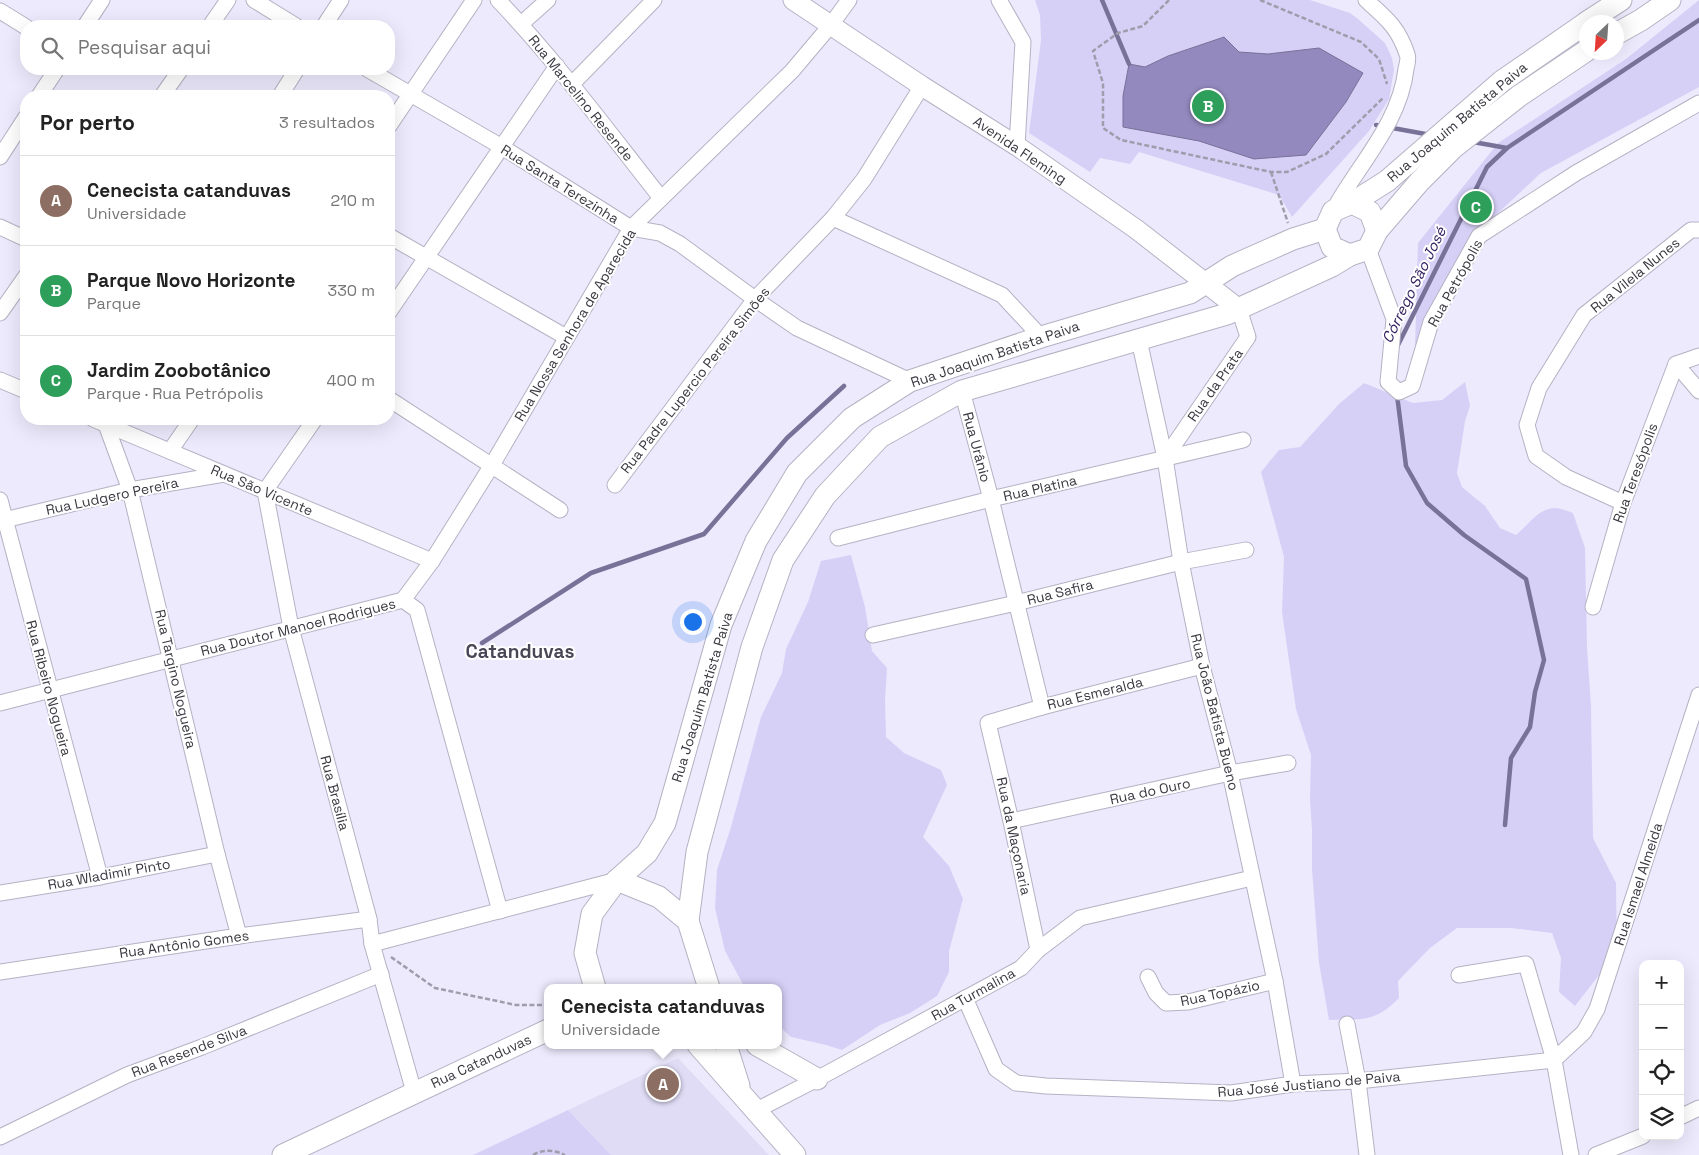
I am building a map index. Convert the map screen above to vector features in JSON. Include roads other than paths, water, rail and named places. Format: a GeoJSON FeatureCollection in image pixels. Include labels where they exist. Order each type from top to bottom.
{"type":"FeatureCollection","features":[{"type":"Feature","properties":{"kind":"main road"},"geometry":{"type":"LineString","coordinates":[[1624,30],[1670,0]]}},
{"type":"Feature","properties":{"kind":"main road","name":"Rua Joaquim Batista Paiva"},"geometry":{"type":"LineString","coordinates":[[1597,15],[1613,2]]}},
{"type":"Feature","properties":{"kind":"main road","name":"Rua Joaquim Batista Paiva"},"geometry":{"type":"LineString","coordinates":[[594,984],[585,952],[592,914],[616,880],[647,853],[665,823],[721,625],[756,541],[797,473],[852,418],[910,382],[1041,337],[1190,292],[1232,266],[1293,239],[1387,181],[1502,81],[1579,28]]}},
{"type":"Feature","properties":{"kind":"main road","name":"Rua Joaquim Batista Paiva"},"geometry":{"type":"LineString","coordinates":[[706,984],[688,921],[697,852],[752,647],[783,560],[825,496],[880,437],[962,390],[1139,340],[1239,309],[1332,266],[1365,245],[1420,181],[1453,148],[1519,96],[1579,56]]}},
{"type":"Feature","properties":{"kind":"main road"},"geometry":{"type":"LineString","coordinates":[[1370,212],[1365,245],[1332,247],[1336,214],[1370,212]]}},
{"type":"Feature","properties":{"kind":"main road"},"geometry":{"type":"LineString","coordinates":[[616,880],[659,897],[688,921]]}},
{"type":"Feature","properties":{"kind":"main road","name":"Rua Catanduvas"},"geometry":{"type":"LineString","coordinates":[[283,1155],[544,1032]]}},
{"type":"Feature","properties":{"kind":"main road"},"geometry":{"type":"LineString","coordinates":[[702,1049],[795,1155]]}},
{"type":"Feature","properties":{"kind":"main road"},"geometry":{"type":"LineString","coordinates":[[727,1049],[741,1094]]}},
{"type":"Feature","properties":{"kind":"main road"},"geometry":{"type":"LineString","coordinates":[[763,1049],[817,1079]]}},
{"type":"Feature","properties":{"kind":"street"},"geometry":{"type":"LineString","coordinates":[[89,20],[102,0]]}},
{"type":"Feature","properties":{"kind":"street"},"geometry":{"type":"LineString","coordinates":[[214,20],[228,0]]}},
{"type":"Feature","properties":{"kind":"street"},"geometry":{"type":"LineString","coordinates":[[254,0],[286,20]]}},
{"type":"Feature","properties":{"kind":"street"},"geometry":{"type":"LineString","coordinates":[[328,20],[341,0]]}},
{"type":"Feature","properties":{"kind":"street"},"geometry":{"type":"LineString","coordinates":[[395,117],[474,0]]}},
{"type":"Feature","properties":{"kind":"street","name":"Rua Marcelino Resende"},"geometry":{"type":"LineString","coordinates":[[498,0],[572,84],[661,198]]}},
{"type":"Feature","properties":{"kind":"street"},"geometry":{"type":"LineString","coordinates":[[521,24],[548,0]]}},
{"type":"Feature","properties":{"kind":"street"},"geometry":{"type":"LineString","coordinates":[[572,84],[654,0]]}},
{"type":"Feature","properties":{"kind":"street","name":"Avenida Fleming"},"geometry":{"type":"LineString","coordinates":[[793,0],[922,86],[1018,146],[1136,229],[1239,309]]}},
{"type":"Feature","properties":{"kind":"street","name":"Rua Nossa Senhora de Aparecida"},"geometry":{"type":"LineString","coordinates":[[432,560],[492,465],[631,228],[792,71],[849,0]]}},
{"type":"Feature","properties":{"kind":"street"},"geometry":{"type":"LineString","coordinates":[[999,0],[1023,42],[1018,146]]}},
{"type":"Feature","properties":{"kind":"street"},"geometry":{"type":"LineString","coordinates":[[1336,214],[1344,190],[1387,127],[1405,83],[1408,56],[1394,25],[1366,0]]}},
{"type":"Feature","properties":{"kind":"street"},"geometry":{"type":"LineString","coordinates":[[0,11],[20,23]]}},
{"type":"Feature","properties":{"kind":"street"},"geometry":{"type":"LineString","coordinates":[[395,303],[557,66]]}},
{"type":"Feature","properties":{"kind":"street"},"geometry":{"type":"LineString","coordinates":[[43,90],[53,75]]}},
{"type":"Feature","properties":{"kind":"street"},"geometry":{"type":"LineString","coordinates":[[166,90],[177,75]]}},
{"type":"Feature","properties":{"kind":"street"},"geometry":{"type":"LineString","coordinates":[[284,90],[293,75]]}},
{"type":"Feature","properties":{"kind":"street","name":"Rua Santa Terezinha"},"geometry":{"type":"LineString","coordinates":[[377,75],[502,147],[631,228],[660,233],[680,244],[797,328],[910,382]]}},
{"type":"Feature","properties":{"kind":"street","name":"Rua Padre Lupercio Pereira Simões"},"geometry":{"type":"LineString","coordinates":[[615,484],[755,299],[833,218],[864,179],[922,86]]}},
{"type":"Feature","properties":{"kind":"street","name":"Rua Petrópolis"},"geometry":{"type":"LineString","coordinates":[[1365,245],[1394,319],[1388,382],[1398,392],[1412,386],[1431,322],[1479,236],[1576,173],[1699,104]]}},
{"type":"Feature","properties":{"kind":"street"},"geometry":{"type":"LineString","coordinates":[[0,157],[20,125]]}},
{"type":"Feature","properties":{"kind":"street"},"geometry":{"type":"LineString","coordinates":[[833,218],[1002,295],[1041,337]]}},
{"type":"Feature","properties":{"kind":"street"},"geometry":{"type":"LineString","coordinates":[[0,227],[20,236]]}},
{"type":"Feature","properties":{"kind":"street","name":"Rua Vilela Nunes"},"geometry":{"type":"LineString","coordinates":[[1622,503],[1566,477],[1536,456],[1527,425],[1540,388],[1584,315],[1691,230],[1699,230]]}},
{"type":"Feature","properties":{"kind":"street"},"geometry":{"type":"LineString","coordinates":[[395,239],[566,337]]}},
{"type":"Feature","properties":{"kind":"street"},"geometry":{"type":"LineString","coordinates":[[0,313],[20,285]]}},
{"type":"Feature","properties":{"kind":"street","name":"Rua da Prata"},"geometry":{"type":"LineString","coordinates":[[1166,458],[1248,338],[1239,309]]}},
{"type":"Feature","properties":{"kind":"street","name":"Rua João Batista Bueno"},"geometry":{"type":"LineString","coordinates":[[1139,340],[1166,458],[1181,562],[1202,666],[1230,773],[1275,981],[1293,1084]]}},
{"type":"Feature","properties":{"kind":"street"},"geometry":{"type":"LineString","coordinates":[[1699,356],[1676,364],[1699,391]]}},
{"type":"Feature","properties":{"kind":"street","name":"Rua Teresópolis"},"geometry":{"type":"LineString","coordinates":[[1593,608],[1622,503],[1676,364]]}},
{"type":"Feature","properties":{"kind":"street"},"geometry":{"type":"LineString","coordinates":[[0,380],[20,388]]}},
{"type":"Feature","properties":{"kind":"street","name":"Rua Urânio"},"geometry":{"type":"LineString","coordinates":[[962,390],[992,499],[1042,707]]}},
{"type":"Feature","properties":{"kind":"street"},"geometry":{"type":"LineString","coordinates":[[395,403],[560,510]]}},
{"type":"Feature","properties":{"kind":"street","name":"Rua Targino Nogueira"},"geometry":{"type":"LineString","coordinates":[[103,425],[130,490],[238,936]]}},
{"type":"Feature","properties":{"kind":"street","name":"Rua São Vicente"},"geometry":{"type":"LineString","coordinates":[[110,425],[432,560]]}},
{"type":"Feature","properties":{"kind":"street"},"geometry":{"type":"LineString","coordinates":[[170,451],[188,425]]}},
{"type":"Feature","properties":{"kind":"street"},"geometry":{"type":"LineString","coordinates":[[266,491],[311,425]]}},
{"type":"Feature","properties":{"kind":"street","name":"Rua Platina"},"geometry":{"type":"LineString","coordinates":[[838,538],[992,499],[1243,440]]}},
{"type":"Feature","properties":{"kind":"street","name":"Rua Ludgero Pereira"},"geometry":{"type":"LineString","coordinates":[[3,520],[130,490],[225,474]]}},
{"type":"Feature","properties":{"kind":"street","name":"Rua Brasília"},"geometry":{"type":"LineString","coordinates":[[266,491],[291,628],[369,919],[372,944],[414,1092]]}},
{"type":"Feature","properties":{"kind":"street","name":"Rua Ribeiro Nogueira"},"geometry":{"type":"LineString","coordinates":[[0,500],[3,520],[100,877]]}},
{"type":"Feature","properties":{"kind":"street","name":"Rua Safira"},"geometry":{"type":"LineString","coordinates":[[873,635],[1016,603],[1181,562],[1246,550]]}},
{"type":"Feature","properties":{"kind":"street","name":"Rua Doutor Manoel Rodrigues"},"geometry":{"type":"LineString","coordinates":[[0,703],[403,600],[432,560]]}},
{"type":"Feature","properties":{"kind":"street"},"geometry":{"type":"LineString","coordinates":[[403,600],[417,610],[500,911]]}},
{"type":"Feature","properties":{"kind":"street","name":"Rua Esmeralda"},"geometry":{"type":"LineString","coordinates":[[988,723],[1042,707],[1202,666]]}},
{"type":"Feature","properties":{"kind":"street","name":"Rua Ismael Almeida"},"geometry":{"type":"LineString","coordinates":[[1554,1060],[1584,1032],[1597,1009],[1699,695]]}},
{"type":"Feature","properties":{"kind":"street","name":"Rua da Maçonaria"},"geometry":{"type":"LineString","coordinates":[[988,723],[1012,821],[1038,950]]}},
{"type":"Feature","properties":{"kind":"street","name":"Rua do Ouro"},"geometry":{"type":"LineString","coordinates":[[1012,821],[1230,773],[1288,763]]}},
{"type":"Feature","properties":{"kind":"street","name":"Rua Wladimir Pinto"},"geometry":{"type":"LineString","coordinates":[[0,893],[100,877],[217,854]]}},
{"type":"Feature","properties":{"kind":"street","name":"Rua Turmalina"},"geometry":{"type":"LineString","coordinates":[[755,1111],[1021,968],[1038,950],[1080,918],[1252,878]]}},
{"type":"Feature","properties":{"kind":"street"},"geometry":{"type":"LineString","coordinates":[[372,944],[616,880]]}},
{"type":"Feature","properties":{"kind":"street","name":"Rua Antônio Gomes"},"geometry":{"type":"LineString","coordinates":[[0,972],[238,936],[369,919]]}},
{"type":"Feature","properties":{"kind":"street"},"geometry":{"type":"LineString","coordinates":[[1459,975],[1526,964],[1554,1060],[1571,1155]]}},
{"type":"Feature","properties":{"kind":"street","name":"Rua Resende Silva"},"geometry":{"type":"LineString","coordinates":[[0,1137],[127,1076],[381,974]]}},
{"type":"Feature","properties":{"kind":"street","name":"Rua Topázio"},"geometry":{"type":"LineString","coordinates":[[1148,977],[1156,993],[1166,1003],[1188,1002],[1275,981]]}},
{"type":"Feature","properties":{"kind":"street","name":"Rua José Justiano de Paiva"},"geometry":{"type":"LineString","coordinates":[[965,998],[996,1069],[1016,1083],[1046,1086],[1231,1093],[1293,1084],[1358,1081],[1554,1060]]}},
{"type":"Feature","properties":{"kind":"street"},"geometry":{"type":"LineString","coordinates":[[1348,1024],[1358,1081],[1367,1155]]}},
{"type":"Feature","properties":{"kind":"street"},"geometry":{"type":"LineString","coordinates":[[1684,1115],[1699,1108]]}},
{"type":"Feature","properties":{"kind":"street"},"geometry":{"type":"LineString","coordinates":[[1596,1155],[1639,1138]]}},
{"type":"Feature","properties":{"kind":"waterway"},"geometry":{"type":"LineString","coordinates":[[1102,0],[1129,64]]}},
{"type":"Feature","properties":{"kind":"waterway","name":"Córrego São José"},"geometry":{"type":"LineString","coordinates":[[1397,347],[1487,167],[1507,148],[1699,20]]}},
{"type":"Feature","properties":{"kind":"waterway"},"geometry":{"type":"LineString","coordinates":[[1376,125],[1431,135]]}},
{"type":"Feature","properties":{"kind":"waterway"},"geometry":{"type":"LineString","coordinates":[[1473,142],[1507,148]]}},
{"type":"Feature","properties":{"kind":"waterway"},"geometry":{"type":"LineString","coordinates":[[482,643],[591,573],[704,534],[787,438],[844,386]]}},
{"type":"Feature","properties":{"kind":"waterway","name":"Córrego São José"},"geometry":{"type":"LineString","coordinates":[[1397,395],[1406,466],[1427,503],[1464,535],[1526,579],[1544,660],[1535,692],[1530,727],[1511,758],[1505,825]]}},
{"type":"Feature","properties":{"kind":"place","name":"Parque Novo Horizonte"},"geometry":{"type":"Point","coordinates":[1208,106]}},
{"type":"Feature","properties":{"kind":"place","name":"Jardim Zoobotânico"},"geometry":{"type":"Point","coordinates":[1476,207]}},
{"type":"Feature","properties":{"kind":"place","name":"Cenecista catanduvas"},"geometry":{"type":"Point","coordinates":[663,1084]}},
{"type":"Feature","properties":{"kind":"district","name":"Catanduvas"},"geometry":{"type":"Point","coordinates":[520,651]}}]}
